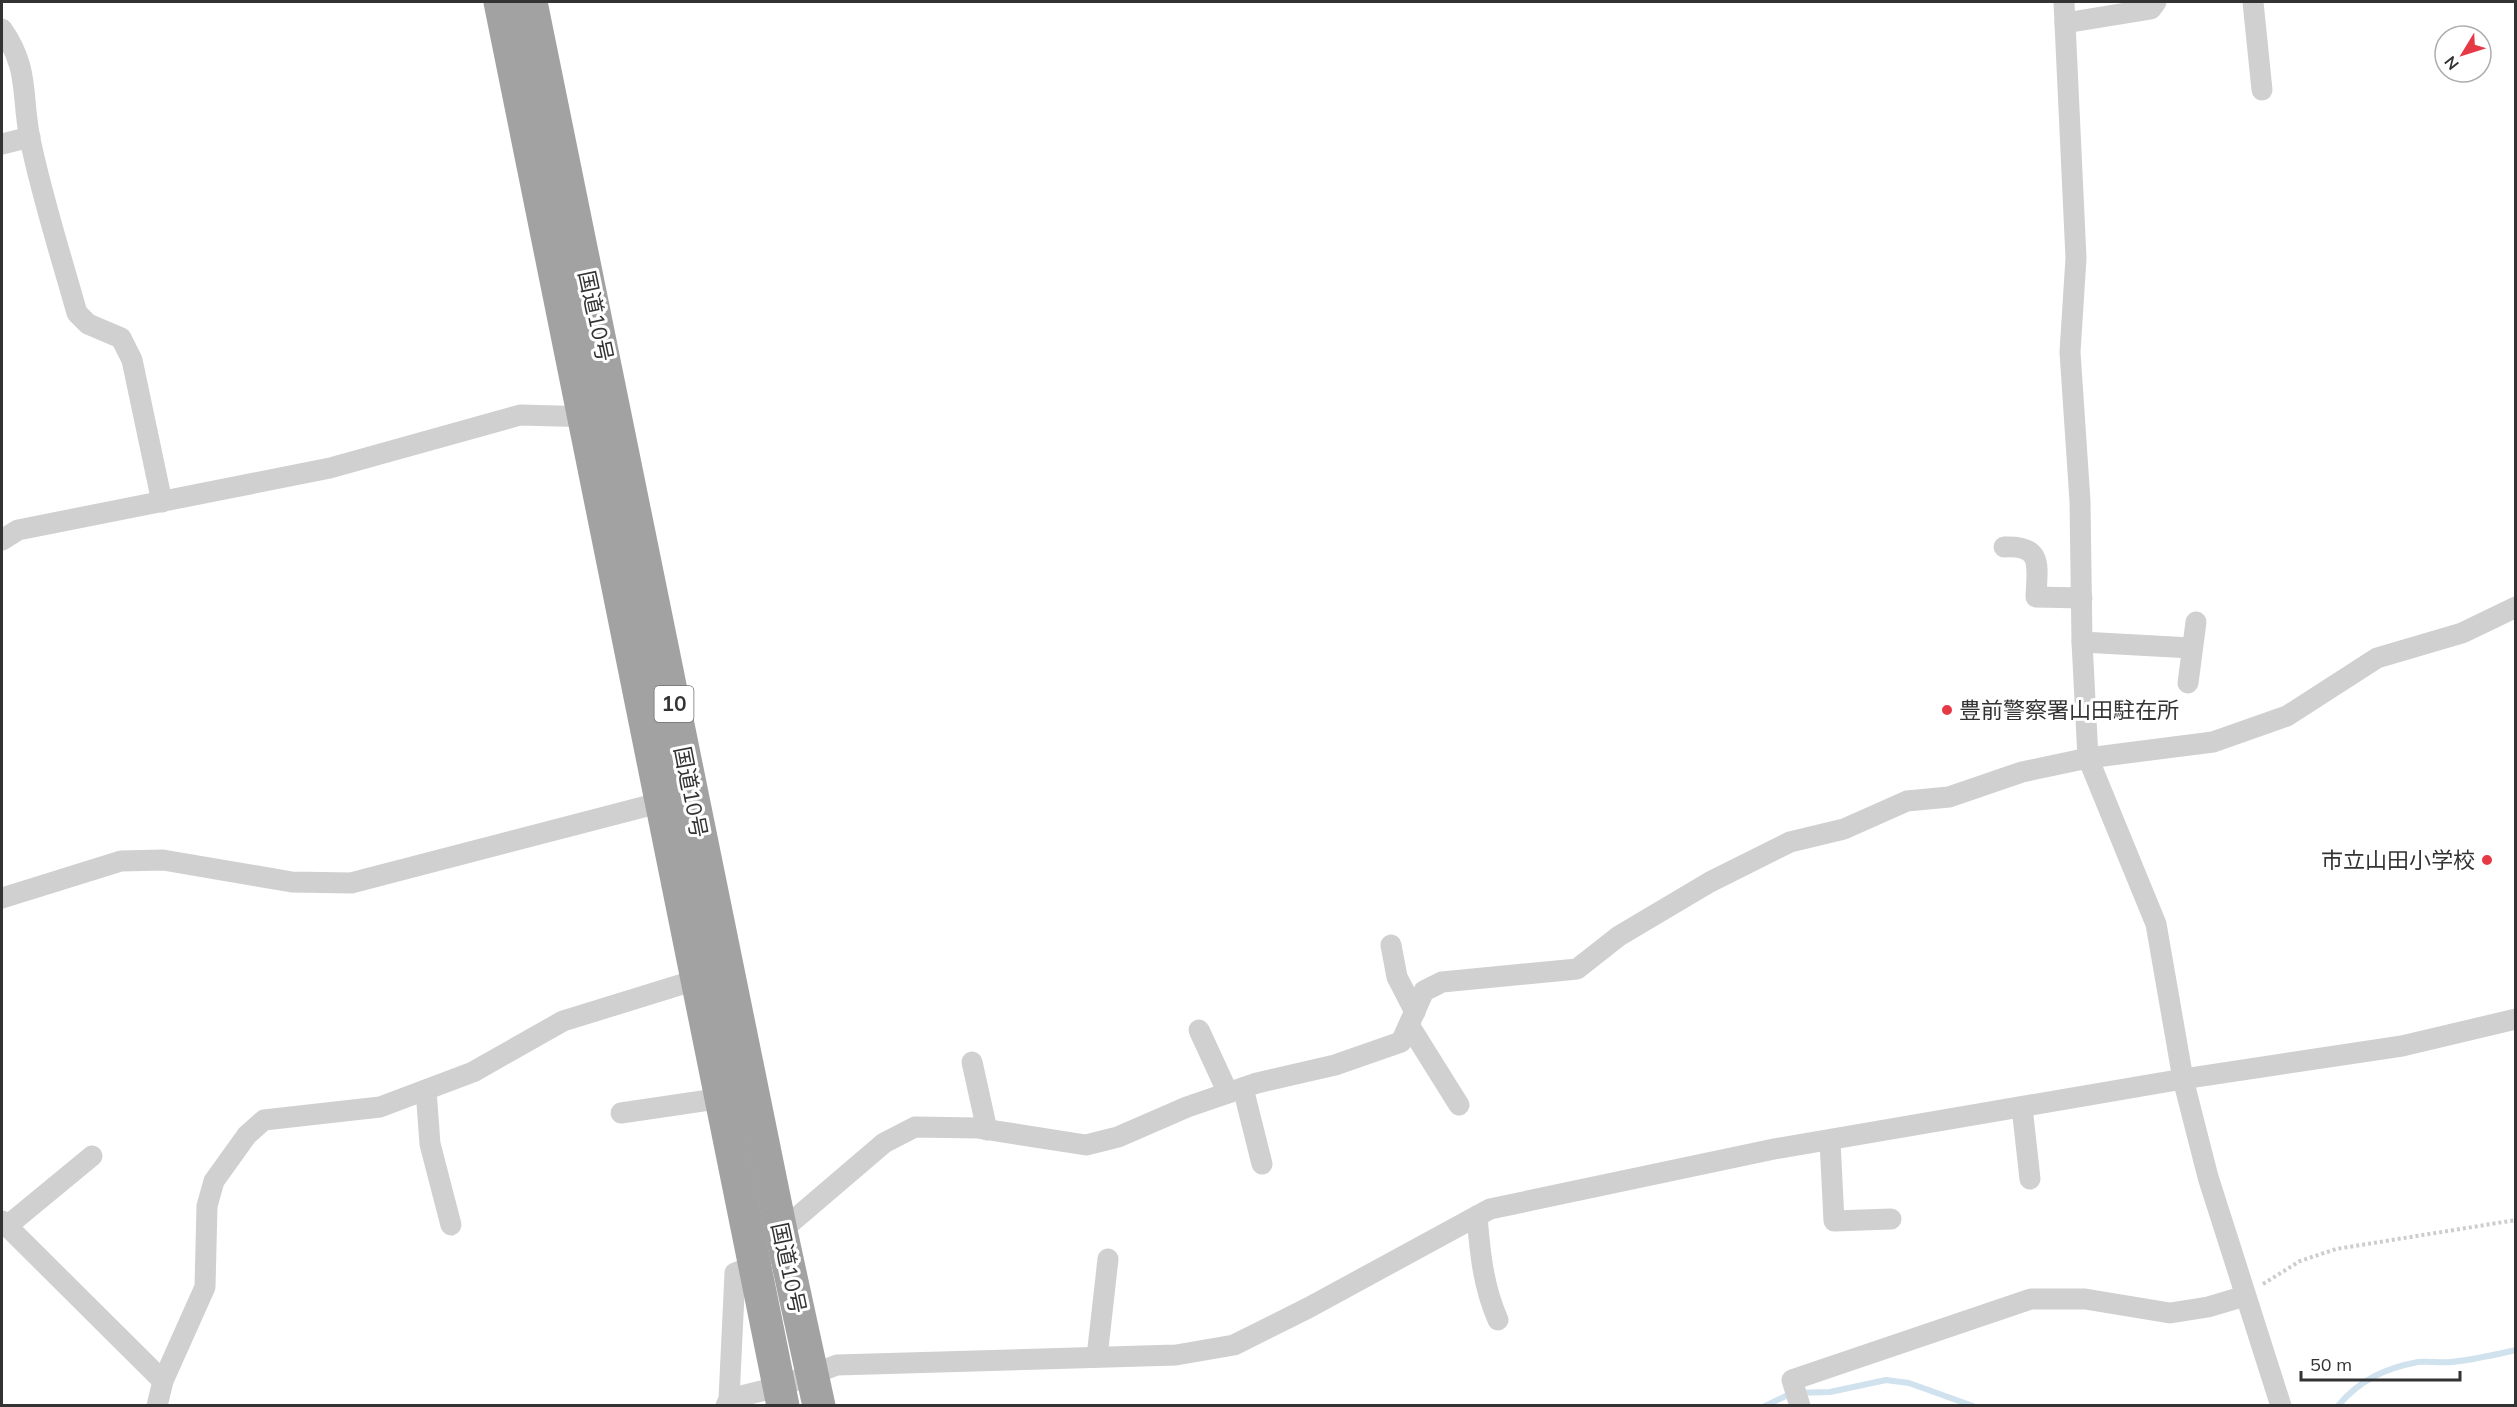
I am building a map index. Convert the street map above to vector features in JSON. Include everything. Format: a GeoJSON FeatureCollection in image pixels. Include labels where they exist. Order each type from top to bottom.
{"type":"FeatureCollection","features":[{"type":"Feature","properties":{"kind":"highway","name":"国道10号"},"geometry":{"type":"LineString","coordinates":[[500,2],[583,418],[781,1231],[816,1391]]}},
{"type":"Feature","properties":{"kind":"highway","name":"国道10号"},"geometry":{"type":"LineString","coordinates":[[531,2],[616,415],[677,798],[699,979],[781,1396]]}},
{"type":"Feature","properties":{"kind":"street"},"geometry":{"type":"LineString","coordinates":[[2064,2],[2076,258],[2070,352],[2080,501],[2082,642],[2088,758],[2156,924],[2183,1078],[2208,1177],[2281,1406]]}},
{"type":"Feature","properties":{"kind":"street"},"geometry":{"type":"LineString","coordinates":[[2065,23],[2151,9],[2156,2]]}},
{"type":"Feature","properties":{"kind":"street"},"geometry":{"type":"LineString","coordinates":[[2253,2],[2262,90]]}},
{"type":"Feature","properties":{"kind":"street"},"geometry":{"type":"LineString","coordinates":[[2,29],[16,48],[25,88],[30,137],[77,313],[88,324],[121,338],[132,360],[162,502]]}},
{"type":"Feature","properties":{"kind":"street"},"geometry":{"type":"LineString","coordinates":[[2,144],[30,137]]}},
{"type":"Feature","properties":{"kind":"street"},"geometry":{"type":"LineString","coordinates":[[2,540],[18,530],[330,468],[520,415],[583,418],[616,415]]}},
{"type":"Feature","properties":{"kind":"street"},"geometry":{"type":"LineString","coordinates":[[2004,547],[2021,546],[2031,551],[2037,559],[2036,597],[2082,598]]}},
{"type":"Feature","properties":{"kind":"street"},"geometry":{"type":"LineString","coordinates":[[2516,607],[2462,633],[2377,658],[2287,716],[2213,742],[2088,758],[2022,772],[1949,797],[1907,801],[1844,829],[1790,842],[1710,882],[1619,936],[1577,969],[1442,982],[1424,991],[1401,1042],[1335,1065],[1235,1091],[1118,1137],[1086,1145],[987,1130],[915,1127],[884,1143],[781,1231],[756,1265],[735,1273],[728,1402],[816,1391],[837,1365],[1176,1355],[1234,1345],[1308,1308],[1490,1209],[1774,1149],[2183,1078],[2402,1046],[2516,1020]]}},
{"type":"Feature","properties":{"kind":"street"},"geometry":{"type":"LineString","coordinates":[[2188,683],[2196,622]]}},
{"type":"Feature","properties":{"kind":"street"},"geometry":{"type":"LineString","coordinates":[[2082,642],[2191,648]]}},
{"type":"Feature","properties":{"kind":"street"},"geometry":{"type":"LineString","coordinates":[[2,898],[121,861],[164,860],[292,882],[351,883],[677,798]]}},
{"type":"Feature","properties":{"kind":"street"},"geometry":{"type":"LineString","coordinates":[[1391,945],[1397,977],[1412,1018],[1459,1105]]}},
{"type":"Feature","properties":{"kind":"street"},"geometry":{"type":"LineString","coordinates":[[157,1406],[163,1381],[205,1287],[207,1206],[214,1181],[248,1135],[264,1120],[380,1107],[473,1072],[563,1021],[699,979]]}},
{"type":"Feature","properties":{"kind":"street"},"geometry":{"type":"LineString","coordinates":[[1199,1030],[1235,1091],[1262,1164]]}},
{"type":"Feature","properties":{"kind":"street"},"geometry":{"type":"LineString","coordinates":[[972,1062],[987,1130]]}},
{"type":"Feature","properties":{"kind":"street"},"geometry":{"type":"LineString","coordinates":[[426,1090],[430,1144],[451,1225]]}},
{"type":"Feature","properties":{"kind":"street"},"geometry":{"type":"LineString","coordinates":[[621,1113],[723,1098]]}},
{"type":"Feature","properties":{"kind":"street"},"geometry":{"type":"LineString","coordinates":[[2022,1107],[2030,1179]]}},
{"type":"Feature","properties":{"kind":"street"},"geometry":{"type":"LineString","coordinates":[[1830,1141],[1834,1221],[1891,1219]]}},
{"type":"Feature","properties":{"kind":"street"},"geometry":{"type":"LineString","coordinates":[[92,1156],[4,1224],[163,1381]]}},
{"type":"Feature","properties":{"kind":"street"},"geometry":{"type":"LineString","coordinates":[[1477,1216],[1482,1273],[1489,1300],[1498,1320]]}},
{"type":"Feature","properties":{"kind":"street"},"geometry":{"type":"LineString","coordinates":[[1097,1357],[1108,1259]]}},
{"type":"Feature","properties":{"kind":"street"},"geometry":{"type":"LineString","coordinates":[[1800,1406],[1792,1380],[2031,1299],[2085,1299],[2170,1313],[2208,1307],[2246,1296]]}},
{"type":"Feature","properties":{"kind":"path"},"geometry":{"type":"LineString","coordinates":[[2246,1296],[2300,1261],[2336,1249],[2516,1220]]}},
{"type":"Feature","properties":{"kind":"waterway"},"geometry":{"type":"LineString","coordinates":[[2338,1406],[2364,1382],[2395,1368],[2418,1362],[2467,1360],[2516,1350]]}},
{"type":"Feature","properties":{"kind":"waterway"},"geometry":{"type":"LineString","coordinates":[[1765,1406],[1792,1393],[1830,1392],[1886,1380],[1909,1383],[1973,1406]]}},
{"type":"Feature","properties":{"kind":"place","name":"豊前警察署山田駐在所"},"geometry":{"type":"Point","coordinates":[1947,710]}},
{"type":"Feature","properties":{"kind":"place","name":"市立山田小学校"},"geometry":{"type":"Point","coordinates":[2487,860]}}]}
